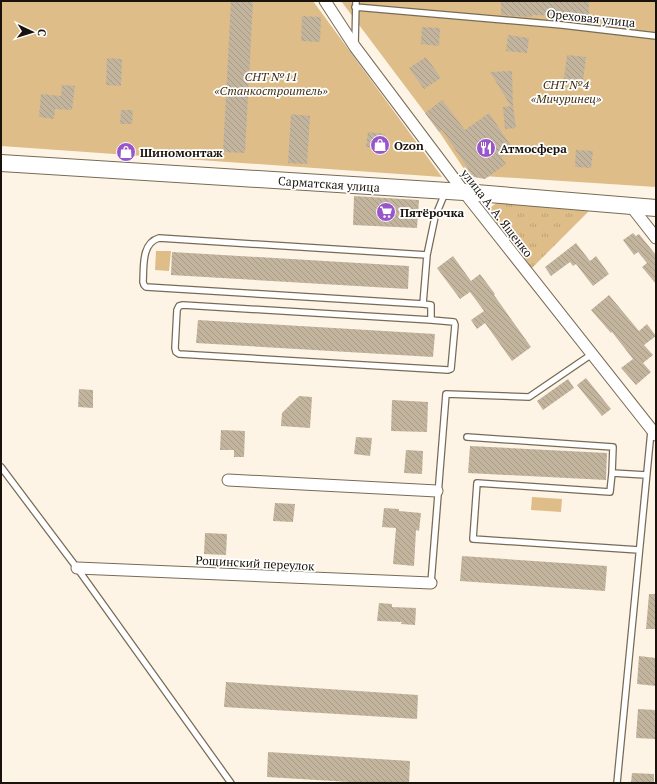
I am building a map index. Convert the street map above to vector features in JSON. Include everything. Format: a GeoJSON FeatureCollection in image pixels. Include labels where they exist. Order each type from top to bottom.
{"type":"FeatureCollection","features":[{"type":"Feature","properties":{"kind":"main road","name":"Сарматская улица"},"geometry":{"type":"LineString","coordinates":[[1,163],[464,192],[656,208]]}},
{"type":"Feature","properties":{"kind":"street","name":"улица А. А. Ященко"},"geometry":{"type":"LineString","coordinates":[[325,1],[355,47],[464,192],[654,432]]}},
{"type":"Feature","properties":{"kind":"street"},"geometry":{"type":"LineString","coordinates":[[631,206],[656,238]]}},
{"type":"Feature","properties":{"kind":"street"},"geometry":{"type":"LineString","coordinates":[[228,480],[438,491]]}},
{"type":"Feature","properties":{"kind":"street","name":"Рощинский переулок"},"geometry":{"type":"LineString","coordinates":[[77,568],[431,584]]}},
{"type":"Feature","properties":{"kind":"lane"},"geometry":{"type":"LineString","coordinates":[[355,4],[355,47]]}},
{"type":"Feature","properties":{"kind":"lane","name":"Ореховая улица"},"geometry":{"type":"LineString","coordinates":[[355,4],[656,36]]}},
{"type":"Feature","properties":{"kind":"lane"},"geometry":{"type":"LineString","coordinates":[[424,304],[426,254],[435,217],[446,191]]}},
{"type":"Feature","properties":{"kind":"lane"},"geometry":{"type":"LineString","coordinates":[[426,254],[159,238],[151,242],[144,256],[143,282],[146,287],[424,304],[431,305],[431,320]]}},
{"type":"Feature","properties":{"kind":"lane"},"geometry":{"type":"LineString","coordinates":[[183,305],[431,320],[454,322],[451,369],[179,354],[176,352],[175,348],[177,310],[179,306],[183,305]]}},
{"type":"Feature","properties":{"kind":"lane"},"geometry":{"type":"LineString","coordinates":[[431,584],[446,394],[529,397],[592,354]]}},
{"type":"Feature","properties":{"kind":"lane"},"geometry":{"type":"LineString","coordinates":[[617,783],[646,475],[654,432]]}},
{"type":"Feature","properties":{"kind":"lane"},"geometry":{"type":"LineString","coordinates":[[467,437],[613,447],[610,492],[477,483],[473,539],[639,550]]}},
{"type":"Feature","properties":{"kind":"lane"},"geometry":{"type":"LineString","coordinates":[[1,467],[77,568],[231,783]]}},
{"type":"Feature","properties":{"kind":"lane"},"geometry":{"type":"LineString","coordinates":[[612,473],[646,475]]}},
{"type":"Feature","properties":{"kind":"green space","name":"СНТ №11 «Станкостроитель»"},"geometry":{"type":"Polygon","coordinates":[[[1,1],[313,1],[442,177],[1,146],[1,1]]]}},
{"type":"Feature","properties":{"kind":"green space","name":"СНТ №4 «Мичуринец»"},"geometry":{"type":"Polygon","coordinates":[[[341,1],[656,1],[656,187],[468,175],[438,130],[341,1]]]}},
{"type":"Feature","properties":{"kind":"green space"},"geometry":{"type":"Polygon","coordinates":[[[500,200],[591,209],[532,268],[490,217],[490,208],[500,200]]]}},
{"type":"Feature","properties":{"kind":"green space"},"geometry":{"type":"Polygon","coordinates":[[[156,251],[171,251],[169,271],[155,270],[156,251]]]}},
{"type":"Feature","properties":{"kind":"green space"},"geometry":{"type":"Polygon","coordinates":[[[532,497],[562,499],[561,512],[531,510],[532,497]]]}},
{"type":"Feature","properties":{"kind":"building"},"geometry":{"type":"Polygon","coordinates":[[[231,1],[253,1],[245,153],[223,152],[231,1]]]}},
{"type":"Feature","properties":{"kind":"building"},"geometry":{"type":"Polygon","coordinates":[[[501,1],[589,2],[589,20],[567,19],[567,16],[532,15],[532,17],[501,15],[501,1]]]}},
{"type":"Feature","properties":{"kind":"building"},"geometry":{"type":"Polygon","coordinates":[[[302,16],[321,17],[320,42],[301,41],[302,16]]]}},
{"type":"Feature","properties":{"kind":"building"},"geometry":{"type":"Polygon","coordinates":[[[422,27],[440,28],[439,46],[421,44],[422,27]]]}},
{"type":"Feature","properties":{"kind":"building"},"geometry":{"type":"Polygon","coordinates":[[[508,35],[529,38],[527,53],[506,51],[508,35]]]}},
{"type":"Feature","properties":{"kind":"building"},"geometry":{"type":"Polygon","coordinates":[[[567,55],[586,57],[583,81],[564,79],[567,55]]]}},
{"type":"Feature","properties":{"kind":"building"},"geometry":{"type":"Polygon","coordinates":[[[426,57],[441,78],[424,89],[409,68],[426,57]]]}},
{"type":"Feature","properties":{"kind":"building"},"geometry":{"type":"Polygon","coordinates":[[[107,58],[122,59],[121,86],[106,85],[107,58]]]}},
{"type":"Feature","properties":{"kind":"building"},"geometry":{"type":"Polygon","coordinates":[[[512,71],[513,106],[516,128],[505,129],[503,107],[511,106],[490,72],[512,71]]]}},
{"type":"Feature","properties":{"kind":"building"},"geometry":{"type":"Polygon","coordinates":[[[62,85],[75,86],[72,110],[55,109],[54,119],[39,117],[41,94],[61,96],[62,85]]]}},
{"type":"Feature","properties":{"kind":"building"},"geometry":{"type":"Polygon","coordinates":[[[442,100],[465,130],[489,113],[513,149],[501,157],[506,164],[485,179],[474,177],[442,130],[439,132],[425,113],[442,100]]]}},
{"type":"Feature","properties":{"kind":"building"},"geometry":{"type":"Polygon","coordinates":[[[121,110],[133,110],[132,124],[120,124],[121,110]]]}},
{"type":"Feature","properties":{"kind":"building"},"geometry":{"type":"Polygon","coordinates":[[[291,114],[310,116],[307,164],[288,163],[291,114]]]}},
{"type":"Feature","properties":{"kind":"building"},"geometry":{"type":"Polygon","coordinates":[[[368,132],[385,134],[384,149],[366,147],[368,132]]]}},
{"type":"Feature","properties":{"kind":"building"},"geometry":{"type":"Polygon","coordinates":[[[576,150],[593,151],[591,168],[575,167],[576,150]]]}},
{"type":"Feature","properties":{"kind":"building","name":"Пятёрочка"},"geometry":{"type":"Polygon","coordinates":[[[354,196],[419,200],[417,228],[353,225],[354,196]]]}},
{"type":"Feature","properties":{"kind":"building"},"geometry":{"type":"Polygon","coordinates":[[[633,233],[636,236],[639,234],[656,255],[656,284],[642,267],[647,263],[638,252],[634,255],[623,240],[633,233]]]}},
{"type":"Feature","properties":{"kind":"building"},"geometry":{"type":"Polygon","coordinates":[[[576,243],[590,261],[596,256],[609,274],[593,286],[576,264],[573,266],[570,262],[551,276],[545,267],[576,243]]]}},
{"type":"Feature","properties":{"kind":"building"},"geometry":{"type":"Polygon","coordinates":[[[172,252],[409,266],[408,289],[171,275],[172,252]]]}},
{"type":"Feature","properties":{"kind":"building"},"geometry":{"type":"Polygon","coordinates":[[[453,256],[471,281],[480,274],[531,347],[512,361],[485,323],[477,329],[471,320],[484,311],[470,292],[460,299],[437,268],[453,256]]]}},
{"type":"Feature","properties":{"kind":"building"},"geometry":{"type":"Polygon","coordinates":[[[609,295],[639,331],[647,324],[656,336],[644,345],[653,355],[643,363],[651,372],[636,385],[621,368],[633,359],[612,332],[611,333],[591,310],[609,295]]]}},
{"type":"Feature","properties":{"kind":"building"},"geometry":{"type":"Polygon","coordinates":[[[198,320],[435,334],[433,357],[196,343],[198,320]]]}},
{"type":"Feature","properties":{"kind":"building"},"geometry":{"type":"Polygon","coordinates":[[[586,378],[611,409],[602,416],[577,385],[586,378]]]}},
{"type":"Feature","properties":{"kind":"building"},"geometry":{"type":"Polygon","coordinates":[[[568,379],[574,388],[543,410],[537,401],[568,379]]]}},
{"type":"Feature","properties":{"kind":"building"},"geometry":{"type":"Polygon","coordinates":[[[79,389],[93,390],[93,408],[78,407],[79,389]]]}},
{"type":"Feature","properties":{"kind":"building"},"geometry":{"type":"Polygon","coordinates":[[[299,396],[312,397],[310,428],[281,426],[282,413],[299,396]]]}},
{"type":"Feature","properties":{"kind":"building"},"geometry":{"type":"Polygon","coordinates":[[[392,400],[428,402],[427,432],[391,431],[392,400]]]}},
{"type":"Feature","properties":{"kind":"building"},"geometry":{"type":"Polygon","coordinates":[[[221,430],[245,431],[244,457],[234,457],[234,450],[220,450],[221,430]]]}},
{"type":"Feature","properties":{"kind":"building"},"geometry":{"type":"Polygon","coordinates":[[[356,437],[372,438],[370,456],[354,454],[356,437]]]}},
{"type":"Feature","properties":{"kind":"building"},"geometry":{"type":"Polygon","coordinates":[[[470,446],[607,453],[606,480],[468,473],[470,446]]]}},
{"type":"Feature","properties":{"kind":"building"},"geometry":{"type":"Polygon","coordinates":[[[406,450],[423,451],[422,474],[404,473],[406,450]]]}},
{"type":"Feature","properties":{"kind":"building"},"geometry":{"type":"Polygon","coordinates":[[[275,503],[295,504],[293,522],[273,521],[275,503]]]}},
{"type":"Feature","properties":{"kind":"building"},"geometry":{"type":"Polygon","coordinates":[[[384,508],[421,513],[419,531],[416,530],[414,566],[393,564],[396,528],[382,527],[384,508]]]}},
{"type":"Feature","properties":{"kind":"building"},"geometry":{"type":"Polygon","coordinates":[[[205,533],[227,534],[226,555],[204,554],[205,533]]]}},
{"type":"Feature","properties":{"kind":"building"},"geometry":{"type":"Polygon","coordinates":[[[462,556],[607,566],[605,591],[460,581],[462,556]]]}},
{"type":"Feature","properties":{"kind":"building"},"geometry":{"type":"Polygon","coordinates":[[[649,594],[656,594],[656,629],[646,629],[649,594]]]}},
{"type":"Feature","properties":{"kind":"building"},"geometry":{"type":"Polygon","coordinates":[[[379,603],[392,604],[392,607],[416,608],[415,625],[401,624],[402,622],[377,621],[379,603]]]}},
{"type":"Feature","properties":{"kind":"building"},"geometry":{"type":"Polygon","coordinates":[[[639,656],[656,658],[656,686],[637,684],[639,656]]]}},
{"type":"Feature","properties":{"kind":"building"},"geometry":{"type":"Polygon","coordinates":[[[226,682],[418,695],[417,719],[224,707],[226,682]]]}},
{"type":"Feature","properties":{"kind":"building"},"geometry":{"type":"Polygon","coordinates":[[[638,709],[656,710],[656,739],[636,738],[638,709]]]}},
{"type":"Feature","properties":{"kind":"building"},"geometry":{"type":"Polygon","coordinates":[[[268,752],[410,761],[409,783],[366,783],[267,777],[268,752]]]}},
{"type":"Feature","properties":{"kind":"building"},"geometry":{"type":"Polygon","coordinates":[[[632,773],[654,774],[654,783],[631,783],[632,773]]]}},
{"type":"Feature","properties":{"kind":"place","name":"Ozon"},"geometry":{"type":"Point","coordinates":[380,145]}},
{"type":"Feature","properties":{"kind":"place","name":"Атмосфера"},"geometry":{"type":"Point","coordinates":[486,148]}},
{"type":"Feature","properties":{"kind":"place","name":"Шиномонтаж"},"geometry":{"type":"Point","coordinates":[126,152]}},
{"type":"Feature","properties":{"kind":"place","name":"Пятёрочка"},"geometry":{"type":"Point","coordinates":[386,212]}}]}
